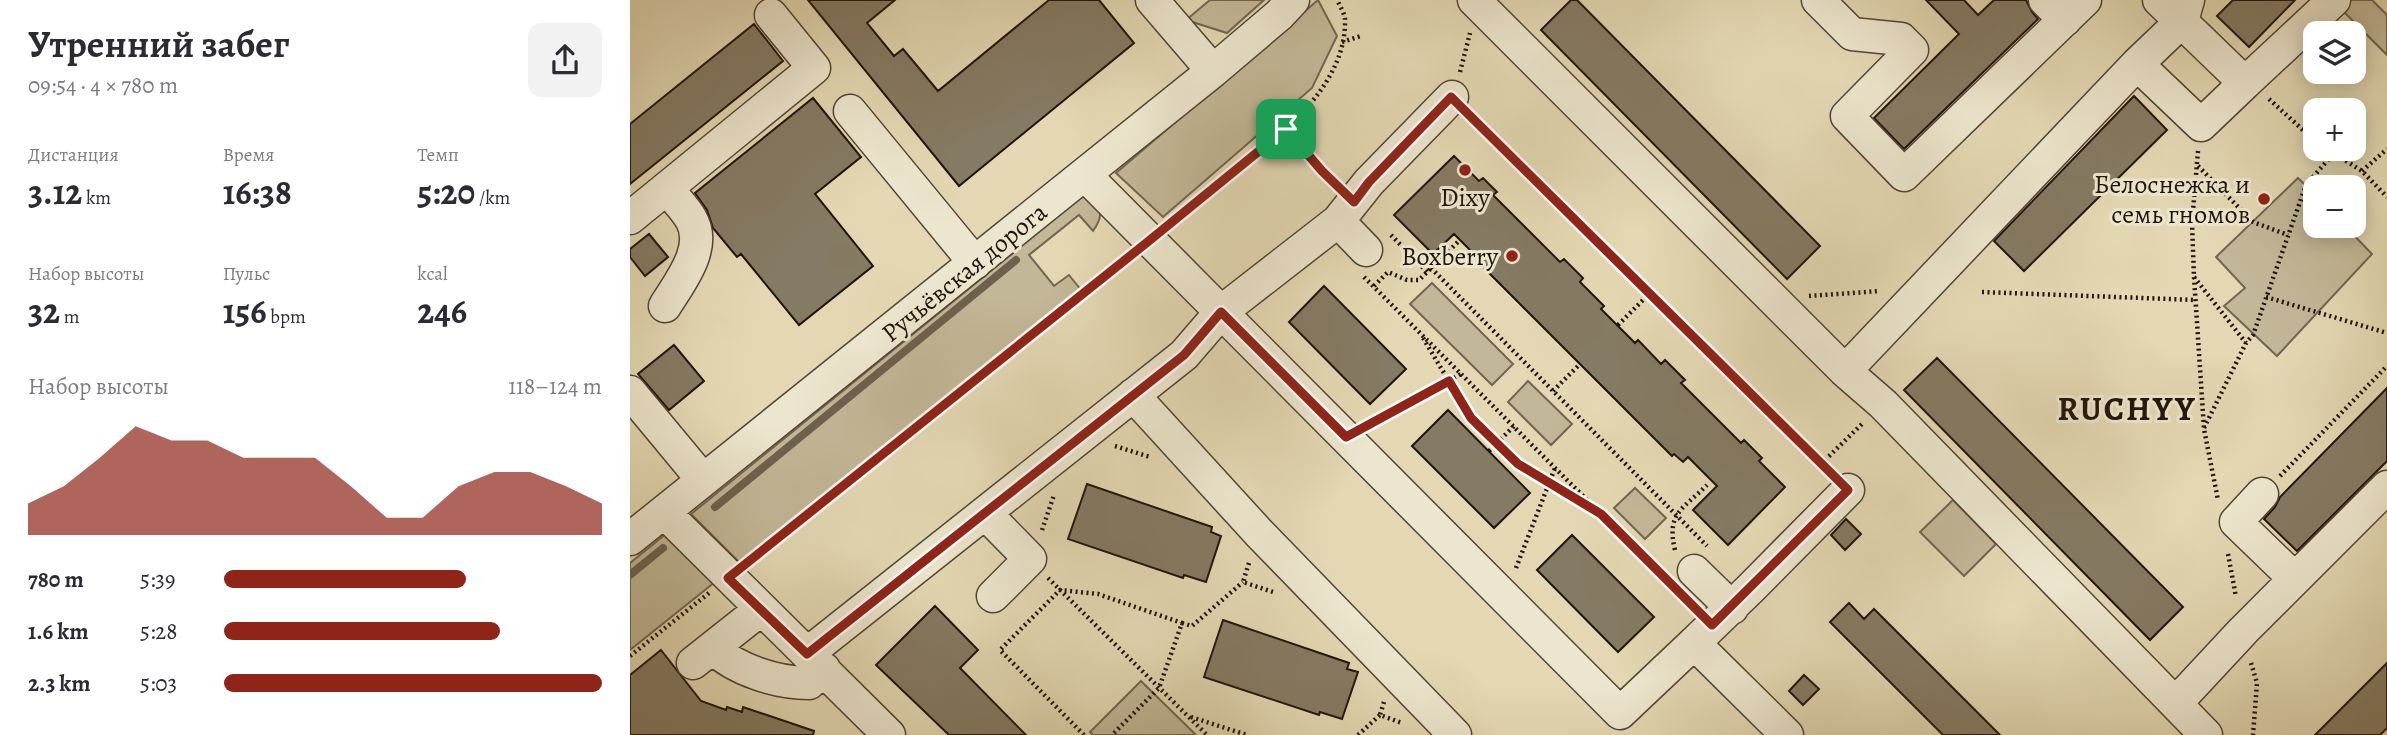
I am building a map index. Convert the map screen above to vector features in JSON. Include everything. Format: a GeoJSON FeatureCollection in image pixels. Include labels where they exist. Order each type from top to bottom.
{"type":"FeatureCollection","features":[{"type":"Feature","properties":{"kind":"street"},"geometry":{"type":"LineString","coordinates":[[1152,0],[1213,71]]}},
{"type":"Feature","properties":{"kind":"street","name":"Ручьёвская дорога"},"geometry":{"type":"LineString","coordinates":[[630,539],[1213,71],[1279,16],[1293,0]]}},
{"type":"Feature","properties":{"kind":"street"},"geometry":{"type":"LineString","coordinates":[[1818,0],[1852,34],[1901,39],[1912,50],[1847,116],[1905,175],[2065,7]]}},
{"type":"Feature","properties":{"kind":"street"},"geometry":{"type":"LineString","coordinates":[[2159,0],[2185,10],[2245,83]]}},
{"type":"Feature","properties":{"kind":"street"},"geometry":{"type":"LineString","coordinates":[[2137,64],[2201,125],[2334,0]]}},
{"type":"Feature","properties":{"kind":"street"},"geometry":{"type":"LineString","coordinates":[[1482,2],[1772,298],[1845,371],[1883,404],[2206,735]]}},
{"type":"Feature","properties":{"kind":"street"},"geometry":{"type":"LineString","coordinates":[[1845,371],[2185,10]]}},
{"type":"Feature","properties":{"kind":"street"},"geometry":{"type":"LineString","coordinates":[[630,218],[814,68],[771,15]]}},
{"type":"Feature","properties":{"kind":"street"},"geometry":{"type":"LineString","coordinates":[[760,610],[703,656],[790,683],[809,683],[815,662],[985,513],[1184,355],[1221,312],[1346,211],[1369,182],[1451,97]]}},
{"type":"Feature","properties":{"kind":"street"},"geometry":{"type":"LineString","coordinates":[[850,111],[975,263]]}},
{"type":"Feature","properties":{"kind":"street"},"geometry":{"type":"LineString","coordinates":[[1085,175],[1620,713],[1732,608],[1848,490]]}},
{"type":"Feature","properties":{"kind":"street"},"geometry":{"type":"LineString","coordinates":[[665,306],[690,265],[696,239],[693,220],[667,188]]}},
{"type":"Feature","properties":{"kind":"street"},"geometry":{"type":"LineString","coordinates":[[1346,211],[1361,260]]}},
{"type":"Feature","properties":{"kind":"street"},"geometry":{"type":"LineString","coordinates":[[630,393],[703,480]]}},
{"type":"Feature","properties":{"kind":"street"},"geometry":{"type":"LineString","coordinates":[[1133,395],[1258,533],[1455,735]]}},
{"type":"Feature","properties":{"kind":"street"},"geometry":{"type":"LineString","coordinates":[[2176,703],[2243,631],[2387,487]]}},
{"type":"Feature","properties":{"kind":"street"},"geometry":{"type":"LineString","coordinates":[[2262,494],[2236,522],[2295,579]]}},
{"type":"Feature","properties":{"kind":"street"},"geometry":{"type":"LineString","coordinates":[[664,512],[889,735]]}},
{"type":"Feature","properties":{"kind":"street"},"geometry":{"type":"LineString","coordinates":[[985,513],[1030,559],[993,597]]}},
{"type":"Feature","properties":{"kind":"street"},"geometry":{"type":"LineString","coordinates":[[1686,566],[1732,608]]}},
{"type":"Feature","properties":{"kind":"street"},"geometry":{"type":"LineString","coordinates":[[1693,643],[1787,735]]}},
{"type":"Feature","properties":{"kind":"path"},"geometry":{"type":"LineString","coordinates":[[630,656],[1286,129],[1323,88],[1335,65],[1345,18],[1337,0]]}},
{"type":"Feature","properties":{"kind":"path"},"geometry":{"type":"LineString","coordinates":[[1482,2],[1472,23],[1451,97],[1848,490]]}},
{"type":"Feature","properties":{"kind":"path"},"geometry":{"type":"LineString","coordinates":[[1342,41],[1362,36]]}},
{"type":"Feature","properties":{"kind":"path"},"geometry":{"type":"LineString","coordinates":[[2245,83],[2257,88],[2303,130]]}},
{"type":"Feature","properties":{"kind":"path"},"geometry":{"type":"LineString","coordinates":[[2201,125],[2192,223],[2194,277],[2204,429],[2220,510]]}},
{"type":"Feature","properties":{"kind":"path"},"geometry":{"type":"LineString","coordinates":[[1286,129],[1322,171],[1346,211]]}},
{"type":"Feature","properties":{"kind":"path"},"geometry":{"type":"LineString","coordinates":[[2362,171],[2387,149]]}},
{"type":"Feature","properties":{"kind":"path"},"geometry":{"type":"LineString","coordinates":[[2204,429],[2246,342],[2253,335],[2306,185],[2327,161]]}},
{"type":"Feature","properties":{"kind":"path"},"geometry":{"type":"LineString","coordinates":[[2346,161],[2362,171],[2387,197]]}},
{"type":"Feature","properties":{"kind":"path"},"geometry":{"type":"LineString","coordinates":[[2197,165],[2253,222],[2288,235]]}},
{"type":"Feature","properties":{"kind":"path"},"geometry":{"type":"LineString","coordinates":[[1374,286],[1388,272],[1407,280],[1419,280],[1460,240]]}},
{"type":"Feature","properties":{"kind":"path"},"geometry":{"type":"LineString","coordinates":[[1361,260],[1374,286],[1658,571]]}},
{"type":"Feature","properties":{"kind":"path"},"geometry":{"type":"LineString","coordinates":[[1431,268],[1677,515],[1686,566]]}},
{"type":"Feature","properties":{"kind":"path"},"geometry":{"type":"LineString","coordinates":[[2194,277],[2246,342]]}},
{"type":"Feature","properties":{"kind":"path"},"geometry":{"type":"LineString","coordinates":[[1772,298],[1923,289]]}},
{"type":"Feature","properties":{"kind":"path"},"geometry":{"type":"LineString","coordinates":[[1982,292],[2196,300]]}},
{"type":"Feature","properties":{"kind":"path"},"geometry":{"type":"LineString","coordinates":[[1618,326],[1649,294]]}},
{"type":"Feature","properties":{"kind":"path"},"geometry":{"type":"LineString","coordinates":[[2266,297],[2387,333]]}},
{"type":"Feature","properties":{"kind":"path"},"geometry":{"type":"LineString","coordinates":[[1419,332],[1471,418],[1518,464],[1601,514]]}},
{"type":"Feature","properties":{"kind":"path"},"geometry":{"type":"LineString","coordinates":[[1553,391],[1580,364]]}},
{"type":"Feature","properties":{"kind":"path"},"geometry":{"type":"LineString","coordinates":[[2262,494],[2387,366]]}},
{"type":"Feature","properties":{"kind":"path"},"geometry":{"type":"LineString","coordinates":[[1346,437],[1461,374]]}},
{"type":"Feature","properties":{"kind":"path"},"geometry":{"type":"LineString","coordinates":[[1821,464],[1883,404]]}},
{"type":"Feature","properties":{"kind":"path"},"geometry":{"type":"LineString","coordinates":[[1489,451],[1514,426]]}},
{"type":"Feature","properties":{"kind":"path"},"geometry":{"type":"LineString","coordinates":[[1157,460],[1077,440],[1030,559],[1206,735]]}},
{"type":"Feature","properties":{"kind":"path"},"geometry":{"type":"LineString","coordinates":[[1504,596],[1555,468]]}},
{"type":"Feature","properties":{"kind":"path"},"geometry":{"type":"LineString","coordinates":[[1686,566],[1671,532],[1672,523],[1707,485]]}},
{"type":"Feature","properties":{"kind":"path"},"geometry":{"type":"LineString","coordinates":[[2227,550],[2243,631],[2257,683],[2253,735]]}},
{"type":"Feature","properties":{"kind":"path"},"geometry":{"type":"LineString","coordinates":[[1658,571],[1686,566]]}},
{"type":"Feature","properties":{"kind":"path"},"geometry":{"type":"LineString","coordinates":[[1658,571],[1686,566]]}},
{"type":"Feature","properties":{"kind":"path"},"geometry":{"type":"LineString","coordinates":[[1060,590],[1098,594],[1192,626],[1243,582]]}},
{"type":"Feature","properties":{"kind":"path"},"geometry":{"type":"LineString","coordinates":[[1060,590],[1000,650],[1084,735]]}},
{"type":"Feature","properties":{"kind":"path"},"geometry":{"type":"LineString","coordinates":[[1112,735],[1158,688],[1182,623]]}},
{"type":"Feature","properties":{"kind":"path"},"geometry":{"type":"LineString","coordinates":[[1358,735],[1380,715]]}},
{"type":"Feature","properties":{"kind":"path"},"geometry":{"type":"LineString","coordinates":[[1187,716],[1247,735]]}},
{"type":"Feature","properties":{"kind":"shaded area"},"geometry":{"type":"Polygon","coordinates":[[[1210,0],[1264,0],[1227,33],[1186,20],[1210,0]]]}},
{"type":"Feature","properties":{"kind":"shaded area"},"geometry":{"type":"Polygon","coordinates":[[[1318,0],[1337,36],[1312,88],[1163,217],[1116,173],[1318,0]]]}},
{"type":"Feature","properties":{"kind":"shaded area"},"geometry":{"type":"Polygon","coordinates":[[[2348,0],[2372,0],[2387,15],[2387,55],[2366,34],[2366,21],[2353,21],[2340,8],[2348,0]]]}},
{"type":"Feature","properties":{"kind":"shaded area"},"geometry":{"type":"Polygon","coordinates":[[[2298,178],[2303,183],[2303,238],[2357,238],[2372,254],[2277,356],[2224,306],[2245,288],[2216,257],[2298,178]]]}},
{"type":"Feature","properties":{"kind":"shaded area"},"geometry":{"type":"Polygon","coordinates":[[[1087,196],[1100,212],[1093,231],[1079,215],[1029,255],[1054,286],[1069,275],[1081,290],[739,562],[691,514],[1082,197],[1087,196]]]}},
{"type":"Feature","properties":{"kind":"shaded area"},"geometry":{"type":"Polygon","coordinates":[[[1432,283],[1513,364],[1492,385],[1410,304],[1432,283]]]}},
{"type":"Feature","properties":{"kind":"shaded area"},"geometry":{"type":"Polygon","coordinates":[[[1528,381],[1572,424],[1551,445],[1508,402],[1528,381]]]}},
{"type":"Feature","properties":{"kind":"shaded area"},"geometry":{"type":"Polygon","coordinates":[[[1635,488],[1666,518],[1645,539],[1614,508],[1635,488]]]}},
{"type":"Feature","properties":{"kind":"shaded area"},"geometry":{"type":"Polygon","coordinates":[[[1953,500],[1996,544],[1964,576],[1920,532],[1953,500]]]}},
{"type":"Feature","properties":{"kind":"shaded area"},"geometry":{"type":"Polygon","coordinates":[[[667,533],[715,582],[630,650],[630,563],[667,533]]]}},
{"type":"Feature","properties":{"kind":"shaded area"},"geometry":{"type":"Polygon","coordinates":[[[1141,681],[1196,735],[1093,735],[1090,732],[1141,681]]]}},
{"type":"Feature","properties":{"kind":"building"},"geometry":{"type":"Polygon","coordinates":[[[808,0],[895,0],[867,23],[894,56],[903,49],[938,91],[1049,0],[1099,0],[1134,43],[959,186],[808,0]]]}},
{"type":"Feature","properties":{"kind":"building"},"geometry":{"type":"Polygon","coordinates":[[[1571,0],[1577,0],[1820,246],[1787,279],[1541,30],[1571,0]]]}},
{"type":"Feature","properties":{"kind":"building"},"geometry":{"type":"Polygon","coordinates":[[[1926,0],[1964,0],[1978,15],[1994,0],[2026,0],[2038,19],[1904,149],[1874,118],[1959,34],[1926,0]]]}},
{"type":"Feature","properties":{"kind":"building"},"geometry":{"type":"Polygon","coordinates":[[[2233,0],[2295,0],[2249,47],[2217,16],[2233,0]]]}},
{"type":"Feature","properties":{"kind":"building"},"geometry":{"type":"Polygon","coordinates":[[[754,24],[783,61],[630,184],[630,124],[754,24]]]}},
{"type":"Feature","properties":{"kind":"building"},"geometry":{"type":"Polygon","coordinates":[[[2134,96],[2167,130],[2024,271],[1994,241],[2134,96]]]}},
{"type":"Feature","properties":{"kind":"building"},"geometry":{"type":"Polygon","coordinates":[[[813,98],[861,157],[815,194],[873,266],[799,325],[741,254],[737,257],[713,228],[707,210],[695,193],[813,98]]]}},
{"type":"Feature","properties":{"kind":"building"},"geometry":{"type":"Polygon","coordinates":[[[1454,156],[1479,181],[1483,178],[1497,192],[1493,195],[1560,262],[1564,259],[1583,278],[1580,282],[1604,306],[1601,309],[1635,343],[1638,340],[1661,364],[1665,360],[1685,380],[1681,383],[1741,443],[1744,440],[1762,458],[1759,461],[1785,487],[1728,545],[1693,510],[1717,486],[1688,457],[1683,462],[1674,454],[1672,456],[1479,263],[1481,261],[1454,234],[1433,254],[1394,215],[1454,156]]]}},
{"type":"Feature","properties":{"kind":"building"},"geometry":{"type":"Polygon","coordinates":[[[649,234],[668,257],[645,276],[630,257],[630,249],[649,234]]]}},
{"type":"Feature","properties":{"kind":"building"},"geometry":{"type":"Polygon","coordinates":[[[1324,286],[1406,369],[1370,404],[1289,322],[1324,286]]]}},
{"type":"Feature","properties":{"kind":"building"},"geometry":{"type":"Polygon","coordinates":[[[674,345],[704,381],[669,410],[638,374],[674,345]]]}},
{"type":"Feature","properties":{"kind":"building"},"geometry":{"type":"Polygon","coordinates":[[[1937,358],[2183,607],[2150,640],[1904,390],[1937,358]]]}},
{"type":"Feature","properties":{"kind":"building"},"geometry":{"type":"Polygon","coordinates":[[[2387,388],[2387,461],[2297,551],[2264,519],[2280,497],[2387,388]]]}},
{"type":"Feature","properties":{"kind":"building"},"geometry":{"type":"Polygon","coordinates":[[[1448,410],[1530,493],[1494,528],[1412,446],[1448,410]]]}},
{"type":"Feature","properties":{"kind":"building"},"geometry":{"type":"Polygon","coordinates":[[[1087,484],[1212,527],[1211,532],[1221,536],[1206,582],[1184,575],[1183,578],[1068,539],[1087,484]]]}},
{"type":"Feature","properties":{"kind":"building"},"geometry":{"type":"Polygon","coordinates":[[[1846,519],[1861,534],[1845,550],[1831,535],[1846,519]]]}},
{"type":"Feature","properties":{"kind":"building"},"geometry":{"type":"Polygon","coordinates":[[[1572,535],[1654,617],[1618,652],[1537,570],[1572,535]]]}},
{"type":"Feature","properties":{"kind":"building"},"geometry":{"type":"Polygon","coordinates":[[[1849,603],[1864,619],[1874,609],[2000,735],[1943,735],[1830,622],[1849,603]]]}},
{"type":"Feature","properties":{"kind":"building"},"geometry":{"type":"Polygon","coordinates":[[[935,606],[978,650],[960,668],[1026,735],[949,735],[876,665],[935,606]]]}},
{"type":"Feature","properties":{"kind":"building"},"geometry":{"type":"Polygon","coordinates":[[[1223,620],[1349,663],[1347,669],[1358,672],[1342,719],[1320,712],[1319,715],[1204,677],[1223,620]]]}},
{"type":"Feature","properties":{"kind":"building"},"geometry":{"type":"Polygon","coordinates":[[[661,650],[701,701],[726,710],[727,707],[742,712],[743,707],[814,731],[813,735],[630,735],[630,675],[661,650]]]}},
{"type":"Feature","properties":{"kind":"building"},"geometry":{"type":"Polygon","coordinates":[[[2387,663],[2387,728],[2380,735],[2315,735],[2387,663]]]}},
{"type":"Feature","properties":{"kind":"building"},"geometry":{"type":"Polygon","coordinates":[[[1804,675],[1819,689],[1803,705],[1789,691],[1804,675]]]}},
{"type":"Feature","properties":{"kind":"waterway"},"geometry":{"type":"LineString","coordinates":[[715,507],[1016,260]]}},
{"type":"Feature","properties":{"kind":"waterway"},"geometry":{"type":"LineString","coordinates":[[630,575],[663,548]]}},
{"type":"Feature","properties":{"kind":"place","name":"Dixy"},"geometry":{"type":"Point","coordinates":[1465,170]}},
{"type":"Feature","properties":{"kind":"place","name":"Белоснежка и семь гномов"},"geometry":{"type":"Point","coordinates":[2264,199]}},
{"type":"Feature","properties":{"kind":"place","name":"Boxberry"},"geometry":{"type":"Point","coordinates":[1512,256]}},
{"type":"Feature","properties":{"kind":"district","name":"RUCHYY"},"geometry":{"type":"Point","coordinates":[2127,408]}},
{"type":"Feature","properties":{"kind":"route"},"geometry":{"type":"LineString","coordinates":[[1451,97],[1848,490],[1712,625],[1601,514],[1518,464],[1471,418],[1449,381],[1346,437],[1221,312],[1184,355],[807,654],[728,578],[1150,240],[1286,129],[1322,171],[1354,202],[1369,182],[1451,97]]}}]}
